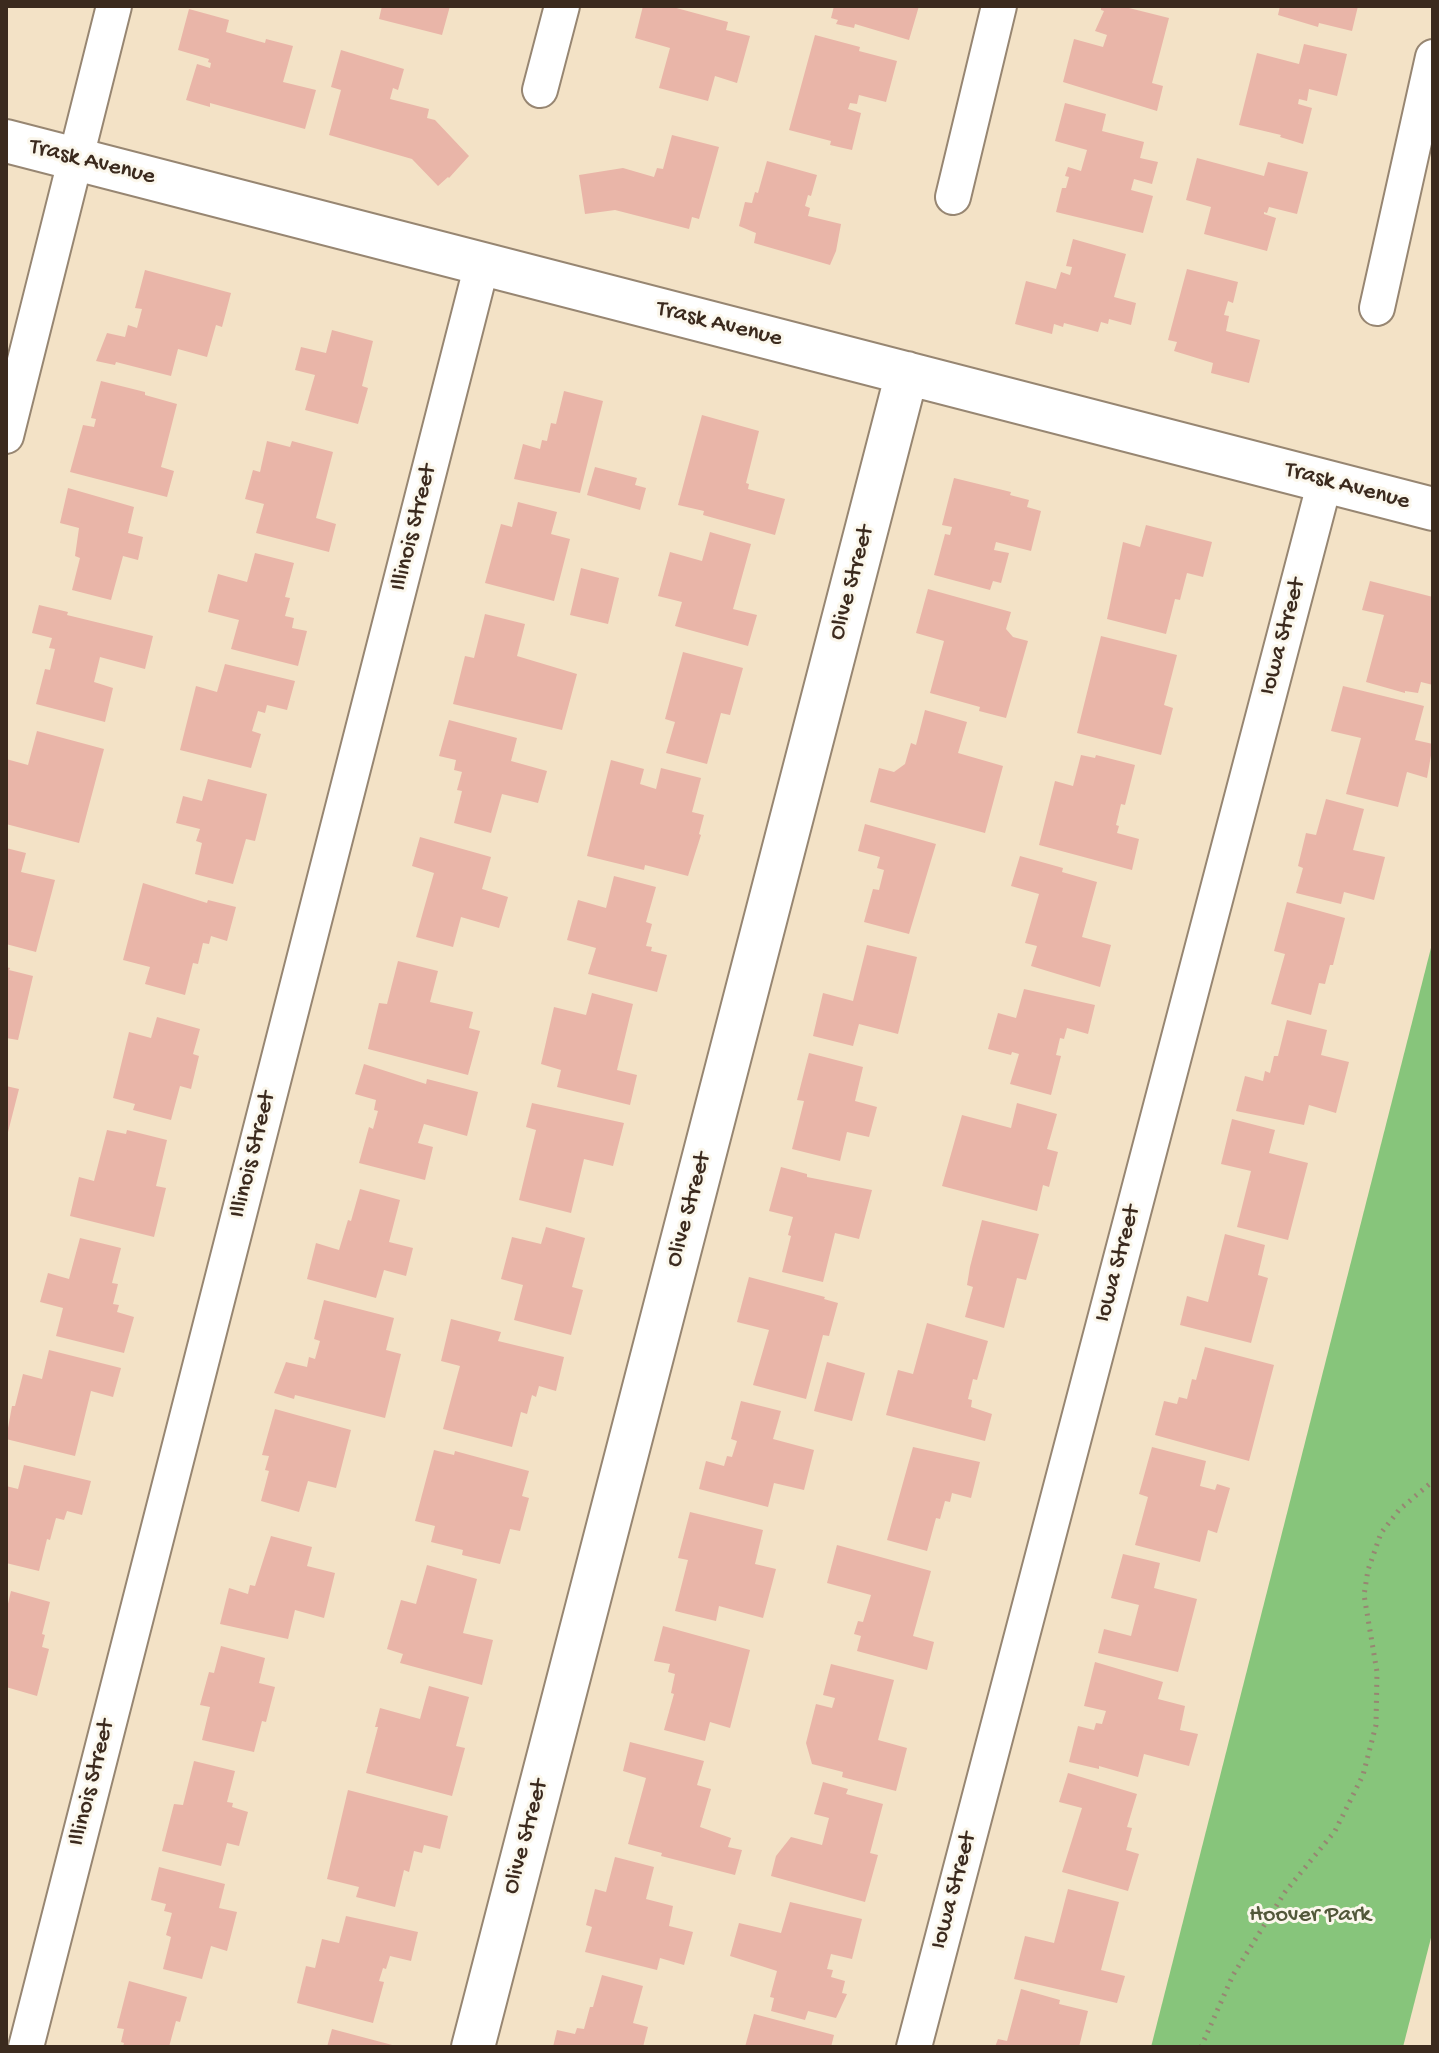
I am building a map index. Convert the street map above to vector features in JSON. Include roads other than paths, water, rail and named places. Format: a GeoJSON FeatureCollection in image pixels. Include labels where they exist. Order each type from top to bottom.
{"type":"FeatureCollection","features":[{"type":"Feature","properties":{"kind":"street"},"geometry":{"type":"LineString","coordinates":[[6,436],[114,6]]}},
{"type":"Feature","properties":{"kind":"street"},"geometry":{"type":"LineString","coordinates":[[540,90],[562,6]]}},
{"type":"Feature","properties":{"kind":"street"},"geometry":{"type":"LineString","coordinates":[[953,197],[999,6]]}},
{"type":"Feature","properties":{"kind":"street"},"geometry":{"type":"LineString","coordinates":[[1377,308],[1433,57]]}},
{"type":"Feature","properties":{"kind":"street","name":"Trask Avenue"},"geometry":{"type":"LineString","coordinates":[[6,141],[1433,509]]}},
{"type":"Feature","properties":{"kind":"street","name":"Illinois Street"},"geometry":{"type":"LineString","coordinates":[[26,2047],[482,264]]}},
{"type":"Feature","properties":{"kind":"street","name":"Olive Street"},"geometry":{"type":"LineString","coordinates":[[473,2047],[907,373]]}},
{"type":"Feature","properties":{"kind":"street","name":"Iowa Street"},"geometry":{"type":"LineString","coordinates":[[914,2047],[1325,481]]}},
{"type":"Feature","properties":{"kind":"park label","name":"Hoover Park"},"geometry":{"type":"Point","coordinates":[1310,1916]}}]}
